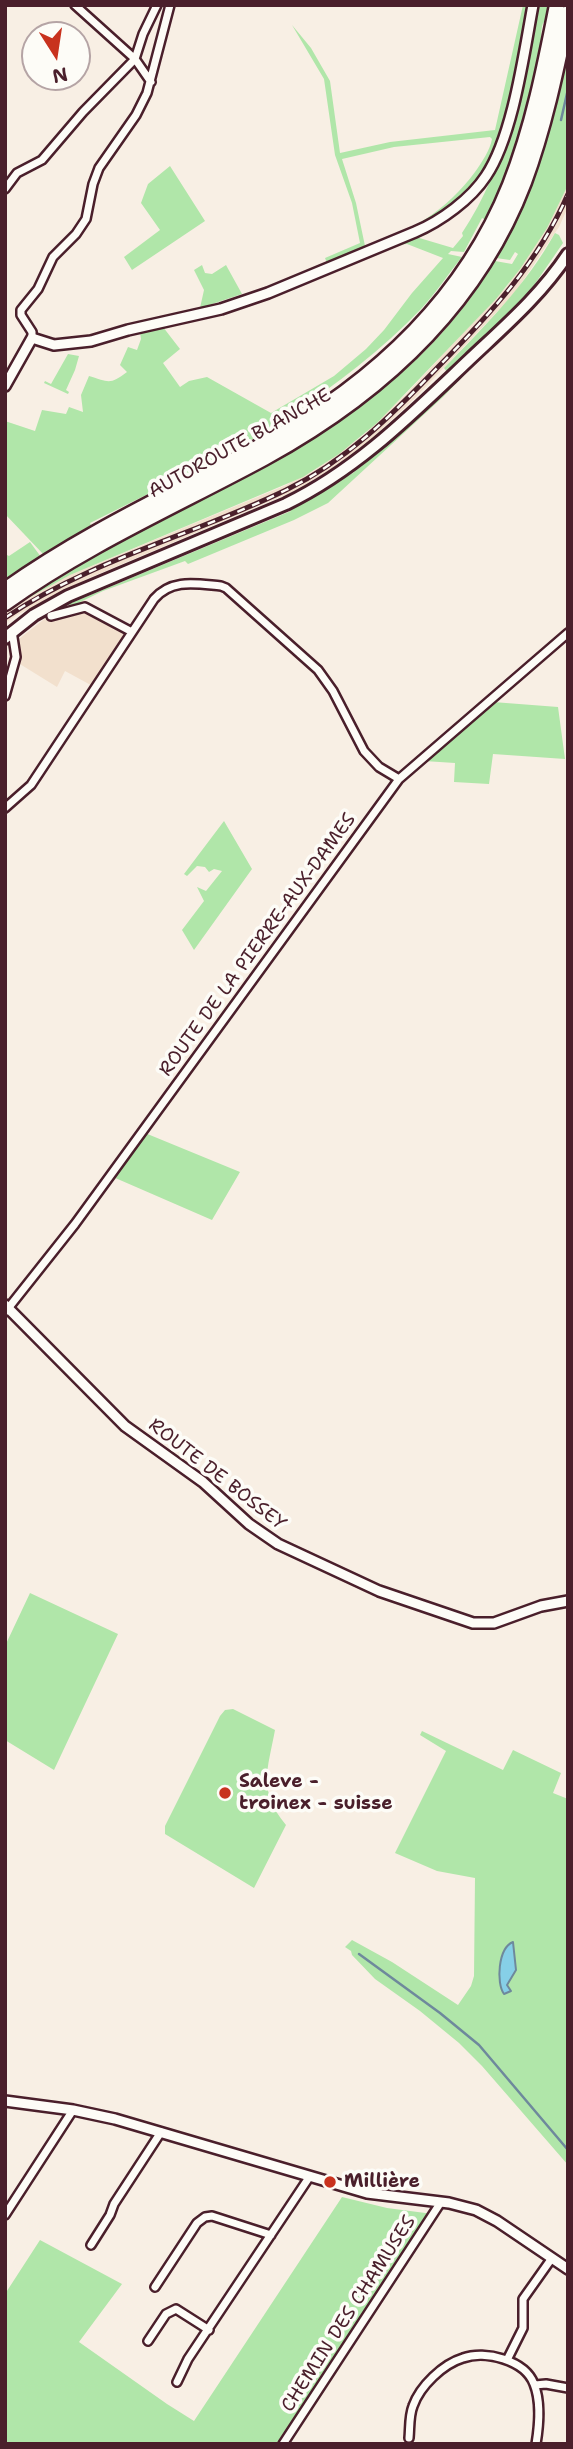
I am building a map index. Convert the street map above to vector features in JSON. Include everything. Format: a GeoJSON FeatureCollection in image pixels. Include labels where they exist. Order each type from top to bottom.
{"type":"FeatureCollection","features":[{"type":"Feature","properties":{"kind":"highway","name":"AUTOROUTE BLANCHE"},"geometry":{"type":"LineString","coordinates":[[5,590],[109,524],[239,458],[310,417],[361,382],[419,329],[465,270],[490,228],[509,187],[533,113],[557,5]]}},
{"type":"Feature","properties":{"kind":"highway","name":"AUTOROUTE BLANCHE"},"geometry":{"type":"LineString","coordinates":[[5,603],[83,552],[308,432],[370,390],[423,342],[477,274],[516,202],[542,127],[568,13]]}},
{"type":"Feature","properties":{"kind":"main road"},"geometry":{"type":"LineString","coordinates":[[9,634],[47,606],[286,503],[342,472],[384,440],[530,302],[568,254]]}},
{"type":"Feature","properties":{"kind":"street"},"geometry":{"type":"LineString","coordinates":[[75,5],[135,59],[150,82]]}},
{"type":"Feature","properties":{"kind":"street"},"geometry":{"type":"LineString","coordinates":[[5,189],[17,173],[42,160],[76,119],[135,59],[156,5]]}},
{"type":"Feature","properties":{"kind":"street"},"geometry":{"type":"LineString","coordinates":[[5,386],[32,338],[32,332],[21,312],[38,289],[53,257],[83,224],[97,173],[136,115],[150,82],[170,5]]}},
{"type":"Feature","properties":{"kind":"street"},"geometry":{"type":"LineString","coordinates":[[32,338],[54,345],[90,341],[221,309],[268,293],[430,225],[469,195],[491,168],[518,83],[533,5]]}},
{"type":"Feature","properties":{"kind":"street"},"geometry":{"type":"LineString","coordinates":[[5,808],[31,785],[158,594],[169,586],[188,584],[226,588],[318,670],[333,691],[364,751],[379,767],[399,779]]}},
{"type":"Feature","properties":{"kind":"street"},"geometry":{"type":"LineString","coordinates":[[51,616],[85,607],[132,632]]}},
{"type":"Feature","properties":{"kind":"street","name":"ROUTE DE LA PIERRE-AUX-DAMES"},"geometry":{"type":"LineString","coordinates":[[6,1308],[75,1224],[399,779],[568,633]]}},
{"type":"Feature","properties":{"kind":"street"},"geometry":{"type":"LineString","coordinates":[[5,696],[16,657],[9,634]]}},
{"type":"Feature","properties":{"kind":"street","name":"ROUTE DE BOSSEY"},"geometry":{"type":"LineString","coordinates":[[6,1308],[125,1426],[203,1482],[249,1524],[278,1544],[379,1591],[473,1623],[494,1623],[541,1606],[568,1601]]}},
{"type":"Feature","properties":{"kind":"street"},"geometry":{"type":"LineString","coordinates":[[5,2101],[73,2110],[161,2132],[377,2195],[460,2205],[482,2213],[568,2269]]}},
{"type":"Feature","properties":{"kind":"street"},"geometry":{"type":"LineString","coordinates":[[5,2215],[73,2110]]}},
{"type":"Feature","properties":{"kind":"street"},"geometry":{"type":"LineString","coordinates":[[91,2245],[161,2132]]}},
{"type":"Feature","properties":{"kind":"street"},"geometry":{"type":"LineString","coordinates":[[177,2382],[188,2359],[310,2176]]}},
{"type":"Feature","properties":{"kind":"street","name":"CHEMIN DES CHAMUSES"},"geometry":{"type":"LineString","coordinates":[[283,2444],[441,2202]]}},
{"type":"Feature","properties":{"kind":"street"},"geometry":{"type":"LineString","coordinates":[[155,2287],[197,2223],[205,2217],[212,2216],[271,2235]]}},
{"type":"Feature","properties":{"kind":"street"},"geometry":{"type":"LineString","coordinates":[[506,2360],[523,2328],[523,2300],[552,2258]]}},
{"type":"Feature","properties":{"kind":"street"},"geometry":{"type":"LineString","coordinates":[[148,2341],[166,2314],[176,2309],[209,2330]]}},
{"type":"Feature","properties":{"kind":"street"},"geometry":{"type":"LineString","coordinates":[[409,2438],[411,2413],[427,2384],[460,2358],[470,2356],[506,2360],[527,2374],[535,2385],[538,2431],[536,2444]]}},
{"type":"Feature","properties":{"kind":"street"},"geometry":{"type":"LineString","coordinates":[[535,2385],[568,2388]]}},
{"type":"Feature","properties":{"kind":"shaded area"},"geometry":{"type":"Polygon","coordinates":[[[568,185],[568,207],[559,227],[514,294],[415,398],[355,454],[299,489],[89,578],[5,623],[5,611],[70,575],[284,486],[315,470],[361,437],[407,393],[507,286],[556,209],[568,185]]]}},
{"type":"Feature","properties":{"kind":"shaded area"},"geometry":{"type":"Polygon","coordinates":[[[84,600],[137,632],[98,689],[65,671],[57,687],[15,661],[15,642],[52,613],[84,600]]]}},
{"type":"Feature","properties":{"kind":"green space"},"geometry":{"type":"Polygon","coordinates":[[[523,5],[530,5],[506,119],[490,161],[479,179],[459,199],[428,221],[397,236],[327,263],[325,258],[360,243],[352,203],[335,155],[324,79],[292,25],[311,48],[330,81],[340,153],[390,142],[495,130],[523,5]],[[490,137],[394,147],[342,159],[356,203],[365,246],[412,227],[440,209],[475,172],[488,152],[492,139],[490,137]]]}},
{"type":"Feature","properties":{"kind":"green space"},"geometry":{"type":"Polygon","coordinates":[[[538,5],[550,5],[547,20],[542,26],[541,49],[530,93],[503,178],[486,220],[482,218],[464,252],[451,251],[448,254],[462,257],[432,297],[375,352],[290,416],[290,419],[240,446],[242,447],[90,523],[91,525],[44,555],[5,514],[5,421],[35,431],[42,410],[66,414],[69,407],[83,412],[81,395],[89,376],[113,381],[121,376],[127,372],[120,365],[128,347],[137,350],[141,339],[140,332],[163,327],[180,349],[163,363],[180,387],[189,381],[207,377],[271,413],[334,376],[384,330],[443,258],[407,244],[393,245],[416,237],[453,248],[463,236],[462,233],[478,207],[502,152],[519,94],[538,5]]]}},
{"type":"Feature","properties":{"kind":"green space"},"geometry":{"type":"Polygon","coordinates":[[[568,53],[568,185],[547,228],[496,299],[377,423],[339,454],[303,477],[70,575],[5,611],[77,562],[230,485],[330,427],[377,394],[420,356],[460,312],[495,261],[512,264],[518,254],[515,252],[510,260],[496,258],[531,184],[556,106],[568,53]]]}},
{"type":"Feature","properties":{"kind":"green space"},"geometry":{"type":"Polygon","coordinates":[[[170,166],[205,221],[132,270],[124,257],[160,230],[141,203],[148,184],[170,166]]]}},
{"type":"Feature","properties":{"kind":"green space"},"geometry":{"type":"Polygon","coordinates":[[[555,233],[563,243],[526,297],[447,372],[444,368],[518,287],[555,233]]]}},
{"type":"Feature","properties":{"kind":"green space"},"geometry":{"type":"Polygon","coordinates":[[[202,265],[205,273],[212,274],[226,265],[242,294],[200,308],[204,290],[194,270],[202,265]]]}},
{"type":"Feature","properties":{"kind":"green space"},"geometry":{"type":"Polygon","coordinates":[[[495,343],[443,397],[328,503],[188,564],[185,561],[103,591],[70,607],[69,604],[291,511],[290,509],[353,473],[495,343]]]}},
{"type":"Feature","properties":{"kind":"green space"},"geometry":{"type":"Polygon","coordinates":[[[68,354],[79,356],[66,390],[68,394],[44,383],[45,381],[51,384],[68,354]]]}},
{"type":"Feature","properties":{"kind":"green space"},"geometry":{"type":"Polygon","coordinates":[[[30,542],[41,557],[5,581],[5,554],[9,556],[30,542]]]}},
{"type":"Feature","properties":{"kind":"green space"},"geometry":{"type":"Polygon","coordinates":[[[493,702],[558,707],[565,759],[493,754],[489,784],[454,782],[455,763],[424,761],[493,702]]]}},
{"type":"Feature","properties":{"kind":"green space"},"geometry":{"type":"Polygon","coordinates":[[[224,821],[252,869],[194,950],[182,930],[204,901],[197,887],[206,891],[222,871],[214,869],[209,872],[205,867],[197,866],[187,876],[184,874],[224,821]]]}},
{"type":"Feature","properties":{"kind":"green space"},"geometry":{"type":"Polygon","coordinates":[[[145,1133],[240,1172],[212,1220],[113,1177],[145,1133]]]}},
{"type":"Feature","properties":{"kind":"green space"},"geometry":{"type":"Polygon","coordinates":[[[30,1593],[118,1634],[54,1770],[5,1740],[5,1646],[30,1593]]]}},
{"type":"Feature","properties":{"kind":"green space","name":"Saleve - troinex - suisse"},"geometry":{"type":"Polygon","coordinates":[[[233,1709],[275,1730],[268,1768],[268,1790],[271,1801],[286,1825],[254,1888],[165,1834],[165,1826],[220,1716],[225,1710],[233,1709]]]}},
{"type":"Feature","properties":{"kind":"green space"},"geometry":{"type":"Polygon","coordinates":[[[422,1731],[503,1770],[513,1750],[561,1773],[553,1793],[568,1799],[568,2165],[459,2043],[375,1979],[345,1947],[352,1940],[392,1962],[458,2005],[471,1986],[474,1976],[475,1878],[437,1871],[395,1853],[446,1751],[420,1735],[422,1731]]]}},
{"type":"Feature","properties":{"kind":"green space"},"geometry":{"type":"Polygon","coordinates":[[[342,2197],[387,2208],[433,2214],[280,2444],[5,2444],[5,2294],[40,2240],[122,2284],[79,2342],[194,2421],[342,2197]]]}},
{"type":"Feature","properties":{"kind":"water"},"geometry":{"type":"Polygon","coordinates":[[[513,1942],[516,1970],[507,1985],[511,1991],[504,1994],[500,1982],[501,1958],[513,1942]]]}},
{"type":"Feature","properties":{"kind":"waterway"},"geometry":{"type":"LineString","coordinates":[[561,120],[568,89]]}},
{"type":"Feature","properties":{"kind":"waterway"},"geometry":{"type":"LineString","coordinates":[[359,1954],[479,2045],[568,2150]]}},
{"type":"Feature","properties":{"kind":"railway"},"geometry":{"type":"LineString","coordinates":[[5,618],[38,598],[107,564],[286,490],[348,451],[403,402],[494,307],[542,243],[568,194]]}},
{"type":"Feature","properties":{"kind":"place","name":"Saleve - troinex - suisse"},"geometry":{"type":"Point","coordinates":[225,1793]}},
{"type":"Feature","properties":{"kind":"place","name":"Millière"},"geometry":{"type":"Point","coordinates":[330,2182]}}]}
